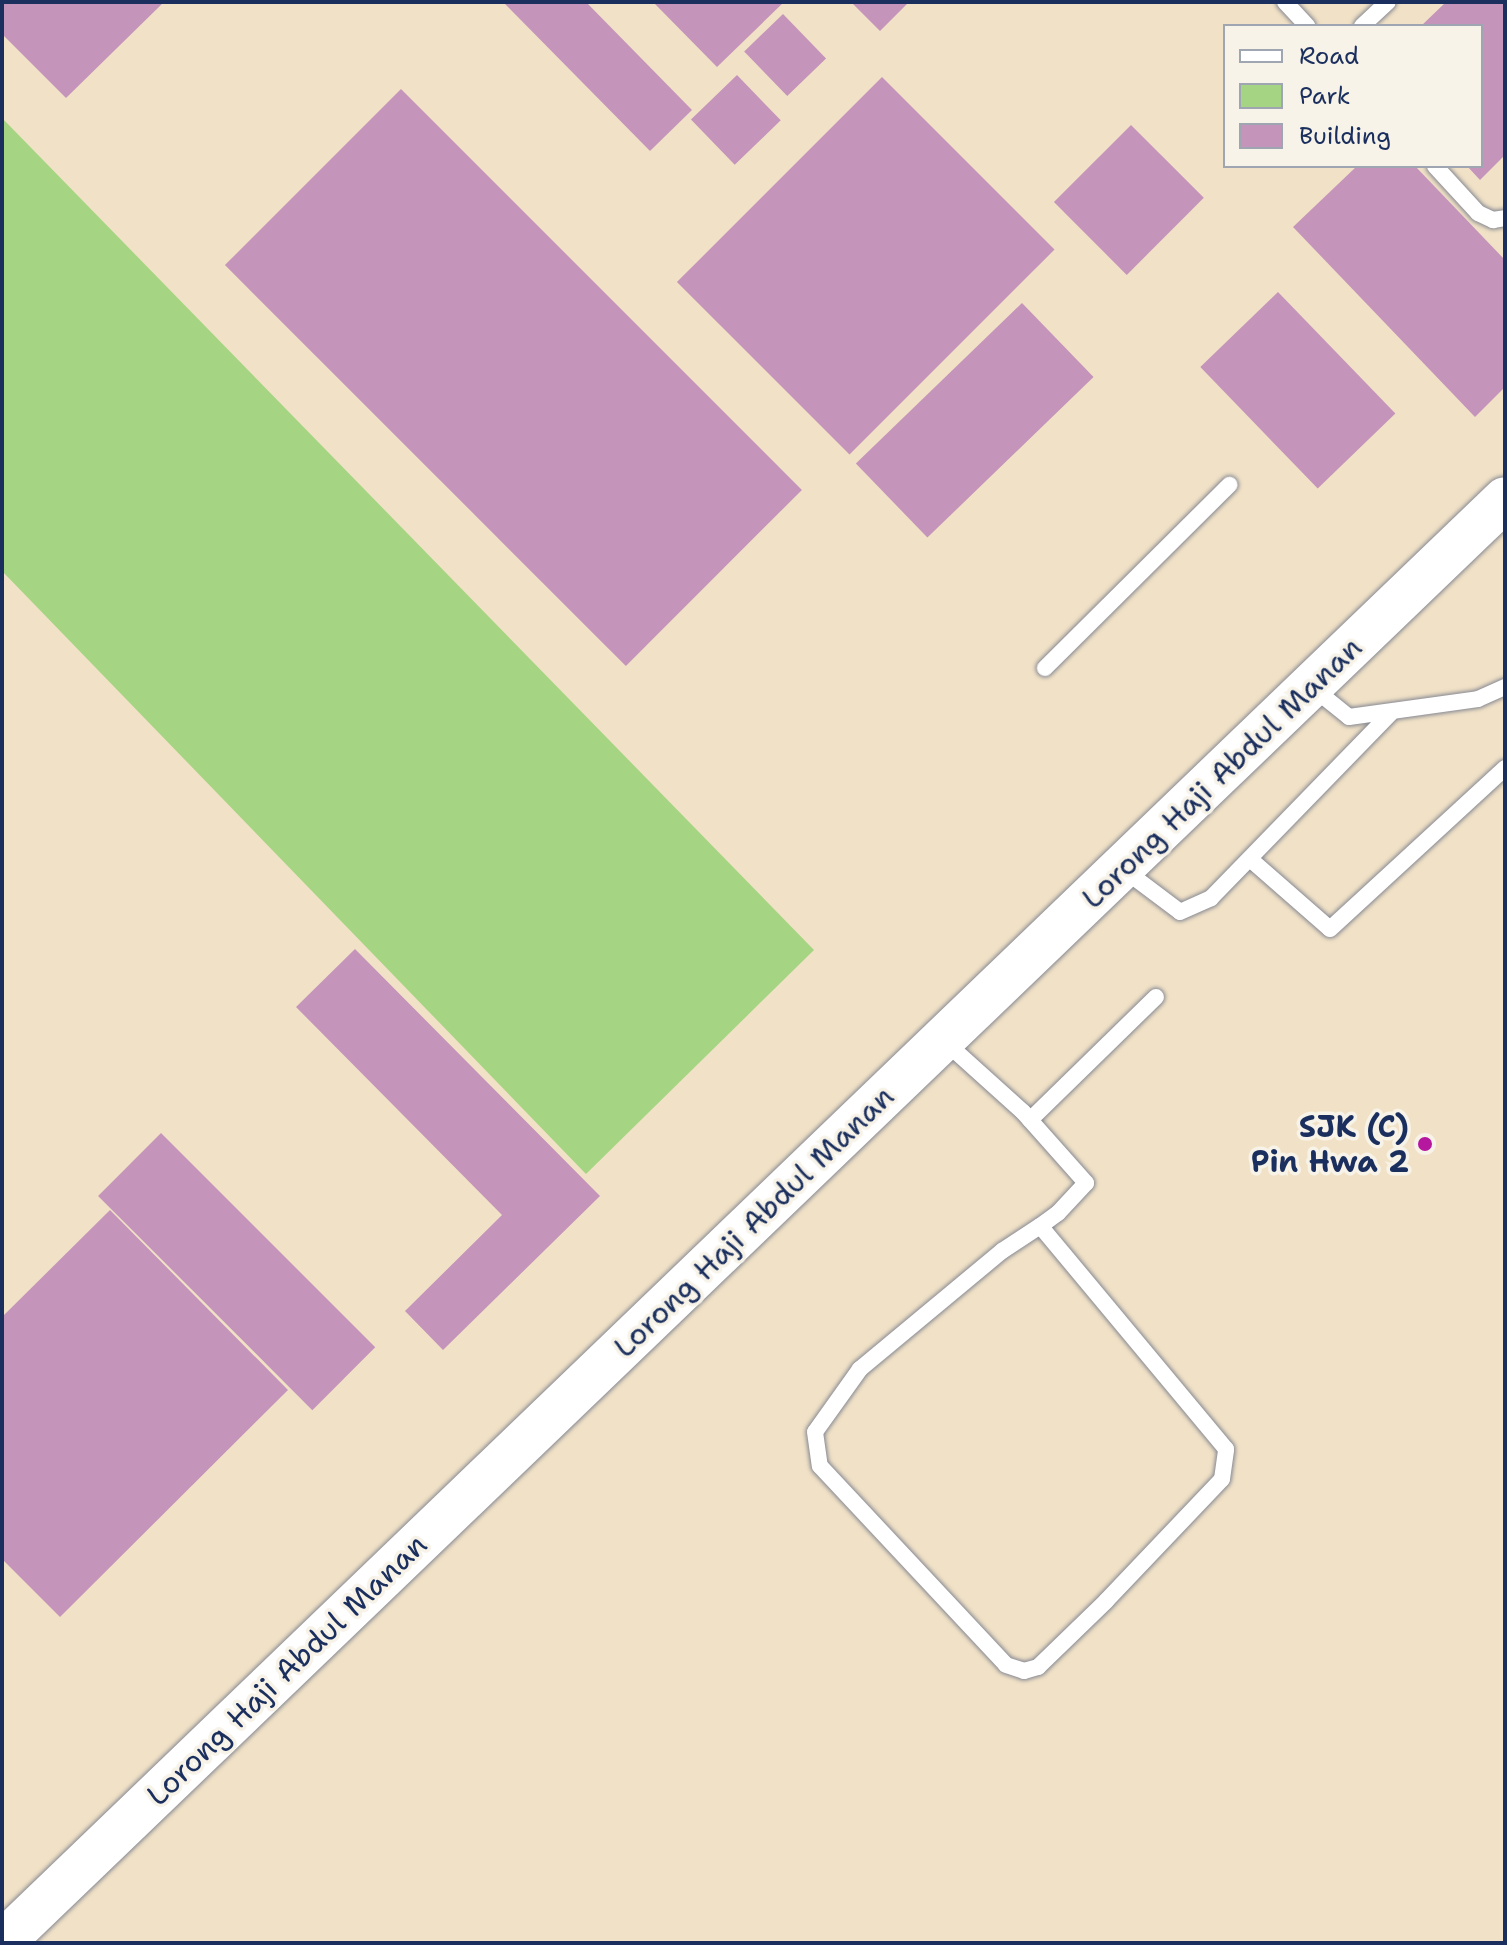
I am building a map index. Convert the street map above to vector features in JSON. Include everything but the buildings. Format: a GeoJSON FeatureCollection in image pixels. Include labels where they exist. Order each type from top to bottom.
{"type":"FeatureCollection","features":[{"type":"Feature","properties":{"kind":"street","name":"Lorong Haji Abdul Manan"},"geometry":{"type":"LineString","coordinates":[[2,1943],[1313,687],[1505,499]]}},
{"type":"Feature","properties":{"kind":"lane"},"geometry":{"type":"LineString","coordinates":[[1285,2],[1305,24]]}},
{"type":"Feature","properties":{"kind":"lane"},"geometry":{"type":"LineString","coordinates":[[1364,24],[1388,2]]}},
{"type":"Feature","properties":{"kind":"lane"},"geometry":{"type":"LineString","coordinates":[[1437,168],[1478,213],[1493,220],[1505,218]]}},
{"type":"Feature","properties":{"kind":"lane"},"geometry":{"type":"LineString","coordinates":[[1045,668],[1229,485]]}},
{"type":"Feature","properties":{"kind":"lane"},"geometry":{"type":"LineString","coordinates":[[1313,687],[1349,717],[1390,714],[1478,699],[1505,687]]}},
{"type":"Feature","properties":{"kind":"lane"},"geometry":{"type":"LineString","coordinates":[[1123,869],[1180,912],[1211,898],[1390,714]]}},
{"type":"Feature","properties":{"kind":"lane"},"geometry":{"type":"LineString","coordinates":[[1250,859],[1330,929],[1505,768]]}},
{"type":"Feature","properties":{"kind":"lane"},"geometry":{"type":"LineString","coordinates":[[1030,1120],[1156,997]]}},
{"type":"Feature","properties":{"kind":"lane"},"geometry":{"type":"LineString","coordinates":[[929,1054],[952,1048],[1030,1120],[1086,1183],[1040,1226],[860,1369],[815,1432],[820,1466],[1006,1665],[1024,1671],[1038,1667],[1106,1601],[1222,1479],[1226,1449],[1040,1226]]}},
{"type":"Feature","properties":{"kind":"green space"},"geometry":{"type":"Polygon","coordinates":[[[2,118],[814,950],[586,1174],[2,571],[2,118]]]}},
{"type":"Feature","properties":{"kind":"place","name":"SJK (C) Pin Hwa 2"},"geometry":{"type":"Point","coordinates":[1425,1144]}}]}
